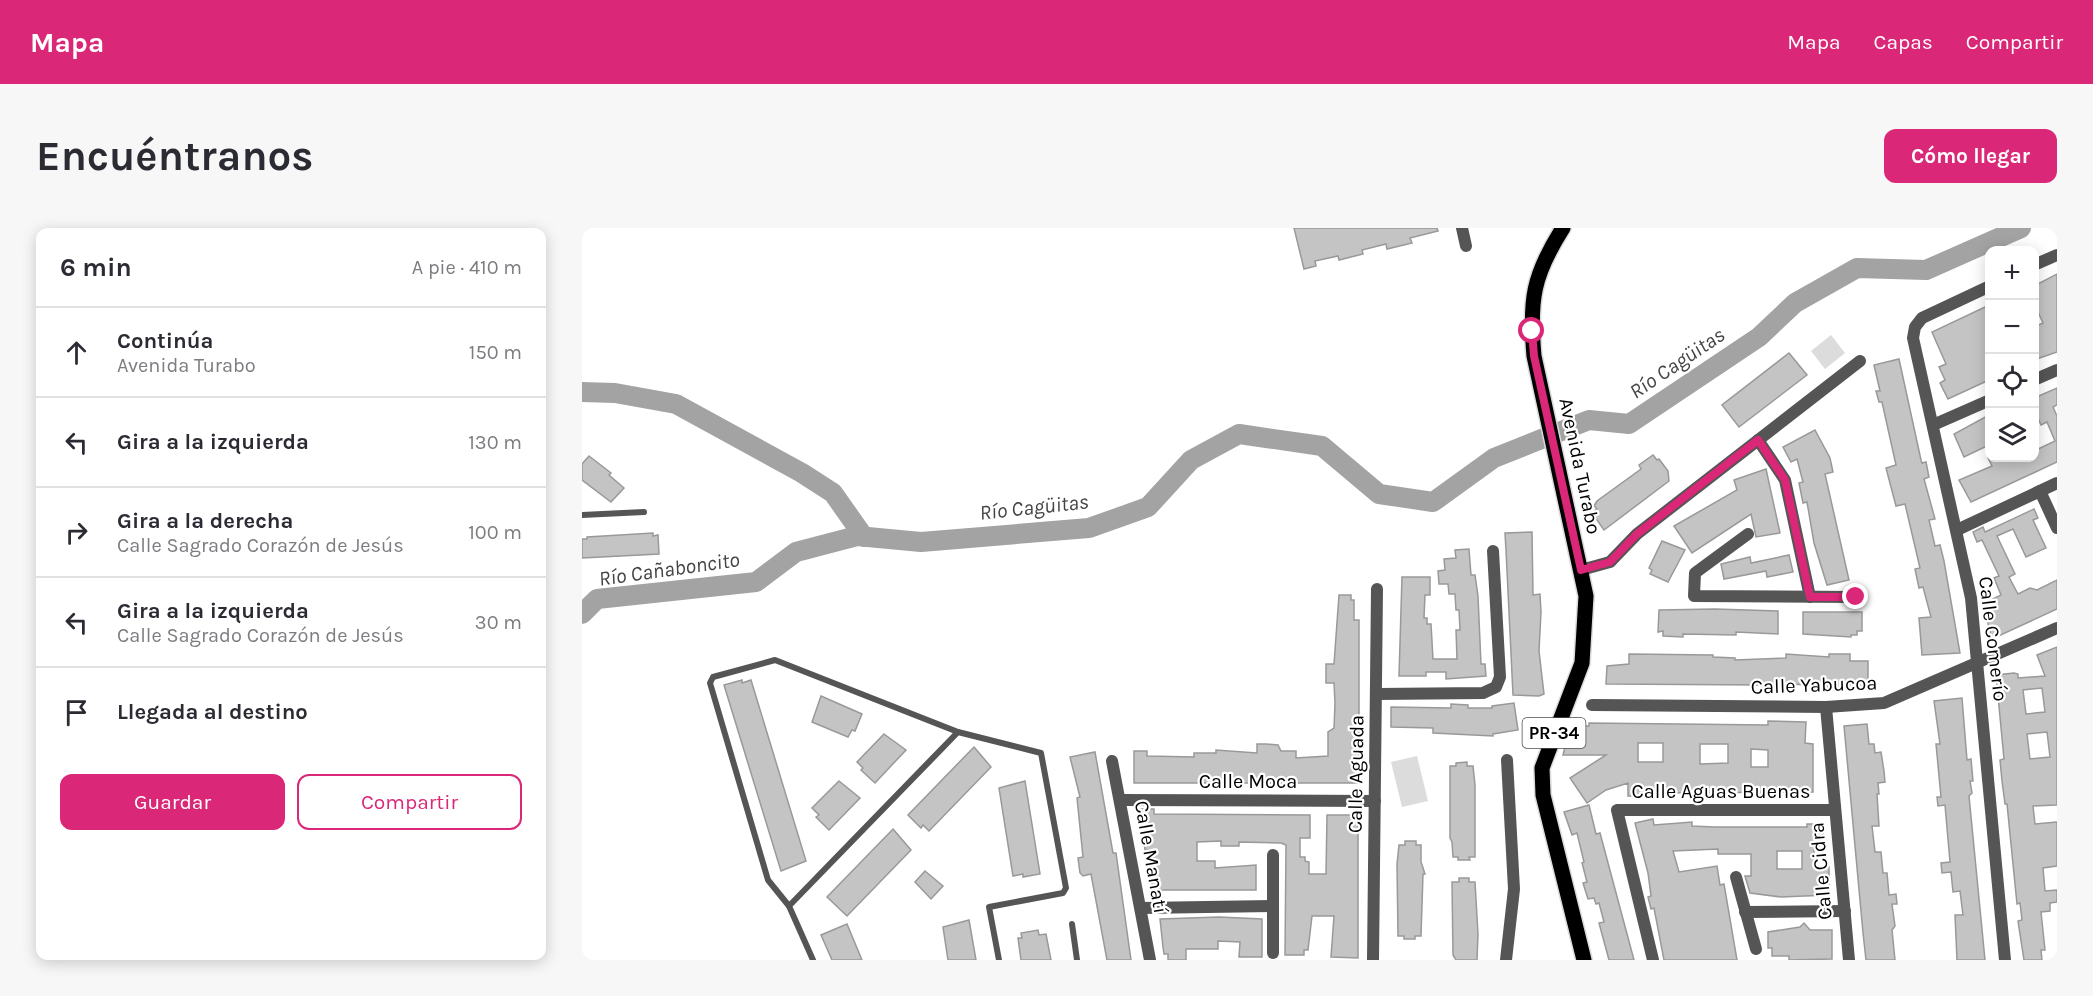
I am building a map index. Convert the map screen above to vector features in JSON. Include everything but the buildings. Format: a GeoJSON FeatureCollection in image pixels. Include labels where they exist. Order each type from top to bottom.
{"type":"FeatureCollection","features":[{"type":"Feature","properties":{"kind":"main road","name":"Avenida Turabo"},"geometry":{"type":"LineString","coordinates":[[1563,228],[1538,270],[1531,317],[1534,356],[1586,596],[1582,663],[1542,768],[1543,795],[1584,960]]}},
{"type":"Feature","properties":{"kind":"street"},"geometry":{"type":"LineString","coordinates":[[1462,228],[1466,246]]}},
{"type":"Feature","properties":{"kind":"street"},"geometry":{"type":"LineString","coordinates":[[2039,263],[2057,255]]}},
{"type":"Feature","properties":{"kind":"street","name":"Calle Comerío"},"geometry":{"type":"LineString","coordinates":[[1985,288],[1922,318],[1915,327],[1914,339],[1971,598],[2004,960]]}},
{"type":"Feature","properties":{"kind":"street"},"geometry":{"type":"LineString","coordinates":[[1581,570],[1610,562],[1637,534],[1860,361]]}},
{"type":"Feature","properties":{"kind":"street"},"geometry":{"type":"LineString","coordinates":[[2039,378],[2057,370]]}},
{"type":"Feature","properties":{"kind":"street"},"geometry":{"type":"LineString","coordinates":[[1934,425],[1985,402]]}},
{"type":"Feature","properties":{"kind":"street"},"geometry":{"type":"LineString","coordinates":[[1758,440],[1785,480],[1810,597]]}},
{"type":"Feature","properties":{"kind":"street"},"geometry":{"type":"LineString","coordinates":[[1957,530],[2057,483]]}},
{"type":"Feature","properties":{"kind":"street"},"geometry":{"type":"LineString","coordinates":[[2040,491],[2057,528]]}},
{"type":"Feature","properties":{"kind":"street"},"geometry":{"type":"LineString","coordinates":[[1748,534],[1695,573],[1694,596],[1856,597]]}},
{"type":"Feature","properties":{"kind":"street"},"geometry":{"type":"LineString","coordinates":[[1377,694],[1483,693],[1496,687],[1500,677],[1492,551]]}},
{"type":"Feature","properties":{"kind":"street","name":"Calle Aguada"},"geometry":{"type":"LineString","coordinates":[[1373,960],[1377,590]]}},
{"type":"Feature","properties":{"kind":"street","name":"Calle Yabucoa"},"geometry":{"type":"LineString","coordinates":[[1592,705],[1826,707],[1884,703],[2057,628]]}},
{"type":"Feature","properties":{"kind":"street","name":"Calle Cidra"},"geometry":{"type":"LineString","coordinates":[[1826,707],[1849,960]]}},
{"type":"Feature","properties":{"kind":"street"},"geometry":{"type":"LineString","coordinates":[[1506,960],[1514,889],[1507,760]]}},
{"type":"Feature","properties":{"kind":"street","name":"Calle Manatí"},"geometry":{"type":"LineString","coordinates":[[1112,761],[1150,960]]}},
{"type":"Feature","properties":{"kind":"street","name":"Calle Moca"},"geometry":{"type":"LineString","coordinates":[[1121,800],[1375,801]]}},
{"type":"Feature","properties":{"kind":"street","name":"Calle Aguas Buenas"},"geometry":{"type":"LineString","coordinates":[[1653,960],[1617,810],[1835,810]]}},
{"type":"Feature","properties":{"kind":"street"},"geometry":{"type":"LineString","coordinates":[[1273,855],[1273,953]]}},
{"type":"Feature","properties":{"kind":"street"},"geometry":{"type":"LineString","coordinates":[[1736,877],[1756,949]]}},
{"type":"Feature","properties":{"kind":"street"},"geometry":{"type":"LineString","coordinates":[[1141,908],[1272,906]]}},
{"type":"Feature","properties":{"kind":"street"},"geometry":{"type":"LineString","coordinates":[[1746,912],[1845,911]]}},
{"type":"Feature","properties":{"kind":"lane"},"geometry":{"type":"LineString","coordinates":[[582,515],[644,513]]}},
{"type":"Feature","properties":{"kind":"lane"},"geometry":{"type":"LineString","coordinates":[[813,960],[789,906],[768,880],[710,683],[713,677],[775,660],[958,732],[1041,753],[1066,888],[1063,893],[989,907],[999,960]]}},
{"type":"Feature","properties":{"kind":"lane"},"geometry":{"type":"LineString","coordinates":[[789,906],[958,732]]}},
{"type":"Feature","properties":{"kind":"lane"},"geometry":{"type":"LineString","coordinates":[[1072,924],[1077,960]]}},
{"type":"Feature","properties":{"kind":"shaded area"},"geometry":{"type":"Polygon","coordinates":[[[1831,335],[1845,353],[1825,369],[1811,351],[1831,335]]]}},
{"type":"Feature","properties":{"kind":"shaded area"},"geometry":{"type":"Polygon","coordinates":[[[1417,756],[1428,801],[1402,807],[1391,762],[1417,756]]]}},
{"type":"Feature","properties":{"kind":"waterway","name":"Río Cagüitas"},"geometry":{"type":"LineString","coordinates":[[582,614],[597,599],[756,582],[796,552],[857,536],[921,542],[1089,528],[1148,507],[1191,460],[1239,434],[1322,446],[1379,494],[1433,502],[1494,458],[1589,420],[1629,424],[1759,337],[1795,303],[1857,268],[1926,270],[2021,228]]}},
{"type":"Feature","properties":{"kind":"waterway","name":"Río Cagüitas"},"geometry":{"type":"LineString","coordinates":[[582,392],[615,393],[676,404],[802,473],[833,493],[864,537]]}},
{"type":"Feature","properties":{"kind":"route"},"geometry":{"type":"LineString","coordinates":[[1532,331],[1534,356],[1581,570],[1610,562],[1637,534],[1758,440],[1785,480],[1810,597],[1856,597]]}},
{"type":"Feature","properties":{"kind":"water label","name":"Río Cañaboncito"},"geometry":{"type":"Point","coordinates":[669,569]}}]}
